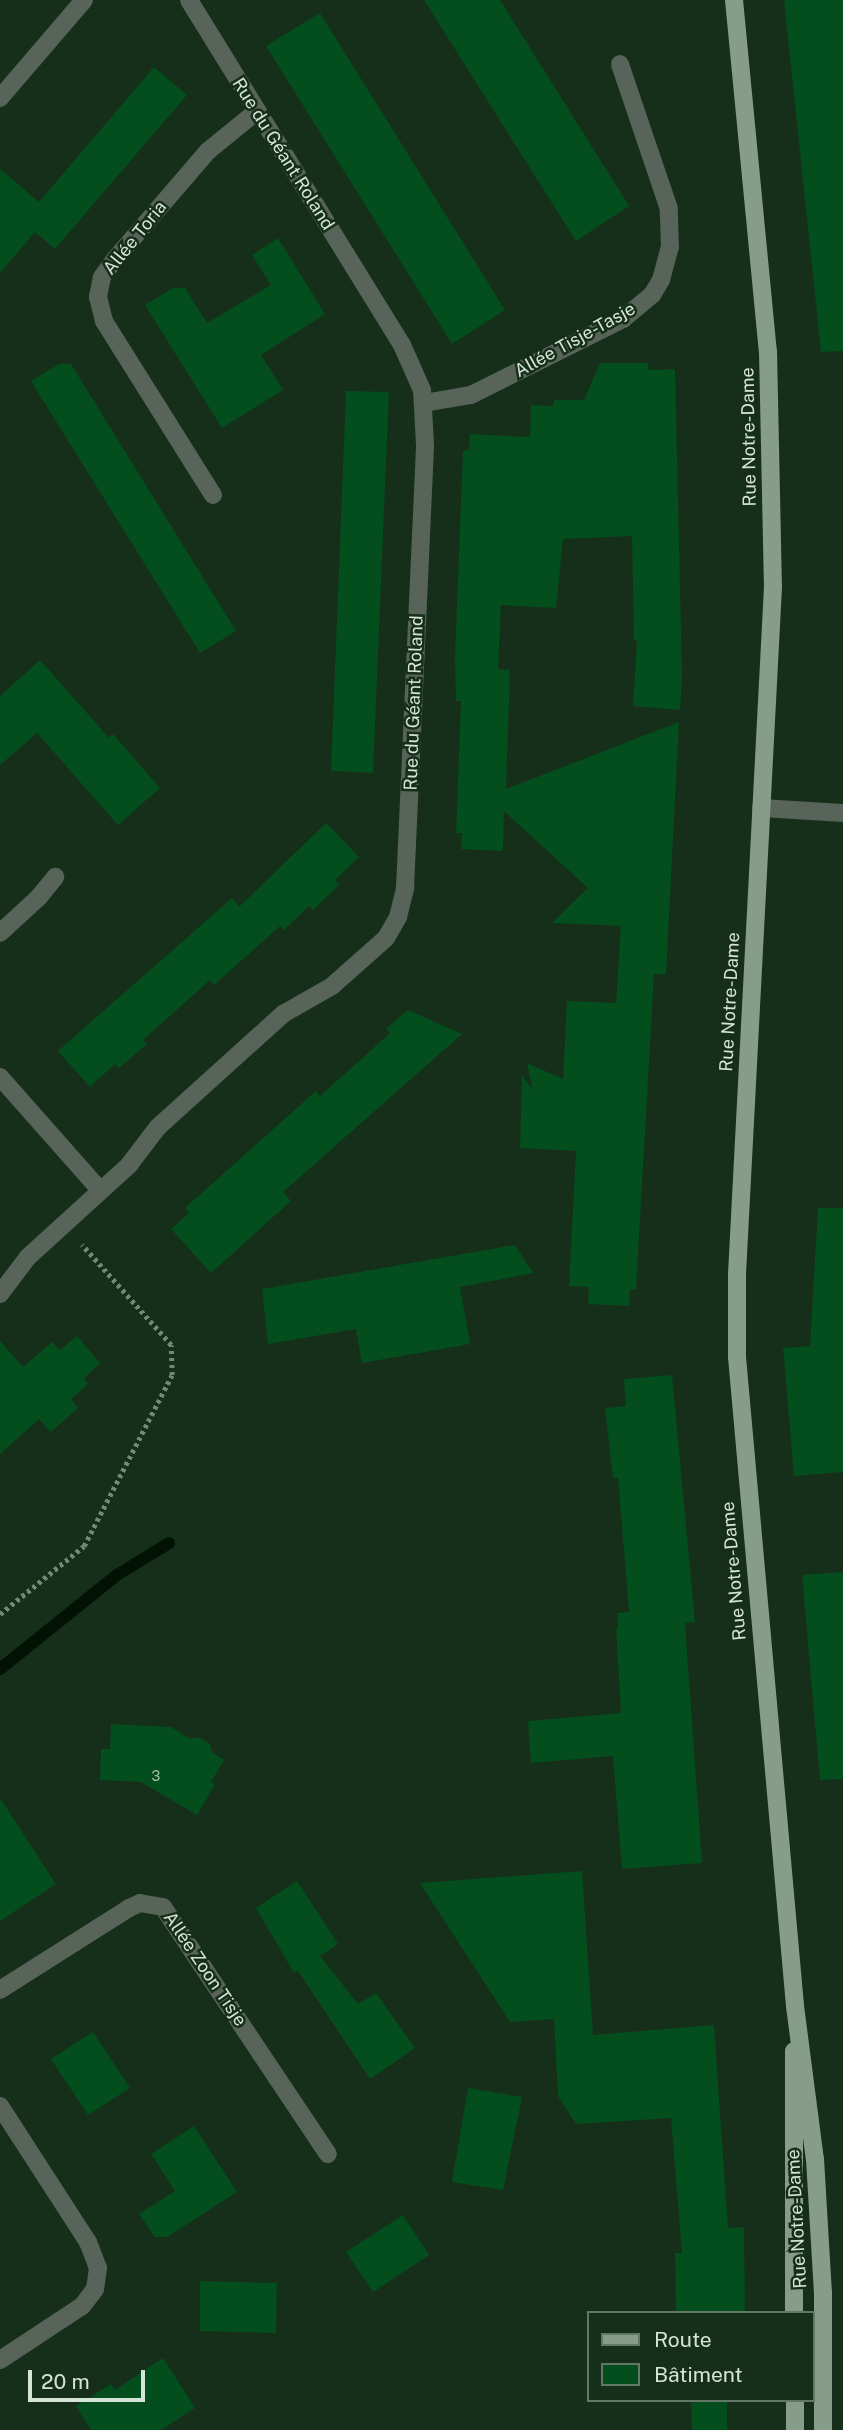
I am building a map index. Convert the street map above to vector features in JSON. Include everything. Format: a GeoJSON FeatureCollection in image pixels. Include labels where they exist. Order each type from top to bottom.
{"type":"FeatureCollection","features":[{"type":"Feature","properties":{"kind":"main road","name":"Rue Notre-Dame"},"geometry":{"type":"LineString","coordinates":[[734,0],[759,232],[770,402],[773,587],[737,1275],[737,1357],[795,2006],[809,2100],[819,2207],[823,2430]]}},
{"type":"Feature","properties":{"kind":"main road","name":"Rue Notre-Dame"},"geometry":{"type":"LineString","coordinates":[[794,2311],[795,2006]]}},
{"type":"Feature","properties":{"kind":"main road"},"geometry":{"type":"LineString","coordinates":[[795,2402],[795,2430]]}},
{"type":"Feature","properties":{"kind":"street"},"geometry":{"type":"LineString","coordinates":[[0,98],[84,0]]}},
{"type":"Feature","properties":{"kind":"street","name":"Rue du Géant Roland"},"geometry":{"type":"LineString","coordinates":[[0,1294],[28,1257],[129,1165],[158,1127],[283,1014],[332,986],[386,938],[398,917],[407,874],[425,403],[410,359],[189,0]]}},
{"type":"Feature","properties":{"kind":"street","name":"Allée Tisje-Tasje"},"geometry":{"type":"LineString","coordinates":[[425,403],[471,395],[623,319],[652,295],[661,280],[670,247],[669,209],[620,64]]}},
{"type":"Feature","properties":{"kind":"street","name":"Allée Toria"},"geometry":{"type":"LineString","coordinates":[[213,495],[104,321],[98,297],[102,277],[115,259],[208,151],[257,111]]}},
{"type":"Feature","properties":{"kind":"street"},"geometry":{"type":"LineString","coordinates":[[761,808],[843,813]]}},
{"type":"Feature","properties":{"kind":"street"},"geometry":{"type":"LineString","coordinates":[[0,933],[39,897],[55,877]]}},
{"type":"Feature","properties":{"kind":"street"},"geometry":{"type":"LineString","coordinates":[[0,1077],[101,1191]]}},
{"type":"Feature","properties":{"kind":"street","name":"Allée Zoon Tisje"},"geometry":{"type":"LineString","coordinates":[[0,1990],[129,1908],[140,1903],[163,1907],[328,2154]]}},
{"type":"Feature","properties":{"kind":"street"},"geometry":{"type":"LineString","coordinates":[[0,2106],[88,2242],[98,2269],[95,2288],[82,2306],[0,2360]]}},
{"type":"Feature","properties":{"kind":"path"},"geometry":{"type":"LineString","coordinates":[[0,1614],[84,1546],[172,1375],[171,1345],[62,1225]]}},
{"type":"Feature","properties":{"kind":"building"},"geometry":{"type":"Polygon","coordinates":[[[424,0],[500,0],[629,206],[576,241],[424,0]]]}},
{"type":"Feature","properties":{"kind":"building"},"geometry":{"type":"Polygon","coordinates":[[[784,0],[843,0],[843,351],[821,352],[784,0]]]}},
{"type":"Feature","properties":{"kind":"building"},"geometry":{"type":"Polygon","coordinates":[[[320,13],[505,310],[452,344],[266,46],[320,13]]]}},
{"type":"Feature","properties":{"kind":"building"},"geometry":{"type":"Polygon","coordinates":[[[154,67],[187,95],[55,249],[35,232],[0,273],[0,169],[39,202],[154,67]]]}},
{"type":"Feature","properties":{"kind":"building"},"geometry":{"type":"Polygon","coordinates":[[[278,238],[325,314],[261,355],[283,390],[222,428],[145,305],[173,288],[185,288],[207,323],[271,285],[252,255],[278,238]]]}},
{"type":"Feature","properties":{"kind":"building"},"geometry":{"type":"Polygon","coordinates":[[[600,363],[648,363],[649,370],[675,369],[682,676],[680,710],[633,706],[637,641],[634,640],[632,536],[563,539],[556,608],[501,605],[498,669],[510,670],[506,789],[679,722],[666,974],[654,974],[636,1290],[630,1289],[629,1306],[588,1304],[589,1287],[569,1286],[576,1151],[520,1148],[522,1076],[533,1090],[527,1063],[563,1079],[567,1001],[616,1003],[621,926],[552,923],[588,888],[504,811],[503,851],[461,849],[462,833],[456,833],[461,701],[456,701],[455,656],[463,451],[469,450],[470,434],[530,437],[531,405],[553,406],[554,400],[584,400],[600,363]]]}},
{"type":"Feature","properties":{"kind":"building"},"geometry":{"type":"Polygon","coordinates":[[[59,364],[71,364],[236,631],[200,653],[31,381],[59,364]]]}},
{"type":"Feature","properties":{"kind":"building"},"geometry":{"type":"Polygon","coordinates":[[[346,391],[389,392],[373,773],[331,771],[346,391]]]}},
{"type":"Feature","properties":{"kind":"building"},"geometry":{"type":"Polygon","coordinates":[[[40,660],[109,738],[113,734],[160,788],[118,825],[37,733],[0,765],[0,696],[40,660]]]}},
{"type":"Feature","properties":{"kind":"building"},"geometry":{"type":"Polygon","coordinates":[[[326,823],[359,857],[335,880],[339,885],[313,910],[309,906],[284,930],[280,926],[214,985],[210,980],[143,1040],[147,1044],[119,1068],[115,1064],[90,1087],[58,1051],[232,898],[239,907],[326,823]]]}},
{"type":"Feature","properties":{"kind":"building"},"geometry":{"type":"Polygon","coordinates":[[[408,1010],[462,1034],[283,1192],[291,1201],[211,1273],[171,1229],[189,1213],[185,1208],[316,1091],[320,1096],[390,1033],[386,1029],[408,1010]]]}},
{"type":"Feature","properties":{"kind":"building"},"geometry":{"type":"Polygon","coordinates":[[[818,1208],[843,1208],[843,1472],[794,1476],[783,1348],[810,1346],[818,1208]]]}},
{"type":"Feature","properties":{"kind":"building"},"geometry":{"type":"Polygon","coordinates":[[[515,1245],[533,1273],[460,1287],[470,1344],[362,1363],[356,1329],[268,1344],[262,1289],[515,1245]]]}},
{"type":"Feature","properties":{"kind":"building"},"geometry":{"type":"Polygon","coordinates":[[[77,1336],[100,1363],[84,1378],[88,1384],[71,1399],[78,1408],[51,1432],[39,1419],[0,1454],[0,1341],[23,1367],[52,1342],[60,1350],[77,1336]]]}},
{"type":"Feature","properties":{"kind":"building"},"geometry":{"type":"Polygon","coordinates":[[[672,1375],[695,1622],[685,1623],[702,1863],[622,1869],[613,1756],[531,1763],[528,1721],[621,1713],[617,1613],[629,1612],[618,1478],[613,1478],[605,1408],[626,1406],[624,1379],[672,1375]]]}},
{"type":"Feature","properties":{"kind":"building"},"geometry":{"type":"Polygon","coordinates":[[[843,1572],[843,1779],[820,1780],[802,1575],[843,1572]]]}},
{"type":"Feature","properties":{"kind":"building"},"geometry":{"type":"Polygon","coordinates":[[[111,1724],[171,1727],[190,1739],[198,1737],[210,1744],[212,1752],[224,1760],[211,1782],[215,1784],[197,1815],[141,1782],[100,1780],[101,1749],[110,1749],[111,1724]]]}},
{"type":"Feature","properties":{"kind":"building"},"geometry":{"type":"Polygon","coordinates":[[[0,1798],[56,1884],[0,1921],[0,1798]]]}},
{"type":"Feature","properties":{"kind":"building"},"geometry":{"type":"Polygon","coordinates":[[[582,1871],[593,2035],[714,2025],[728,2228],[744,2227],[745,2311],[676,2311],[675,2253],[682,2253],[671,2118],[576,2124],[558,2096],[554,2019],[510,2022],[420,1883],[582,1871]]]}},
{"type":"Feature","properties":{"kind":"building"},"geometry":{"type":"Polygon","coordinates":[[[297,1881],[338,1944],[320,1956],[358,2004],[376,1993],[415,2048],[370,2079],[298,1971],[294,1973],[256,1908],[297,1881]]]}},
{"type":"Feature","properties":{"kind":"building"},"geometry":{"type":"Polygon","coordinates":[[[93,2032],[130,2088],[88,2115],[51,2059],[93,2032]]]}},
{"type":"Feature","properties":{"kind":"building"},"geometry":{"type":"Polygon","coordinates":[[[468,2088],[522,2097],[503,2190],[452,2182],[468,2088]]]}},
{"type":"Feature","properties":{"kind":"building"},"geometry":{"type":"Polygon","coordinates":[[[194,2126],[237,2192],[167,2237],[155,2237],[139,2214],[175,2191],[151,2154],[194,2126]]]}},
{"type":"Feature","properties":{"kind":"building"},"geometry":{"type":"Polygon","coordinates":[[[403,2215],[429,2255],[373,2292],[346,2252],[403,2215]]]}},
{"type":"Feature","properties":{"kind":"building"},"geometry":{"type":"Polygon","coordinates":[[[200,2281],[277,2283],[276,2333],[200,2331],[200,2281]]]}},
{"type":"Feature","properties":{"kind":"building"},"geometry":{"type":"Polygon","coordinates":[[[163,2358],[195,2408],[161,2430],[91,2430],[76,2406],[111,2384],[115,2390],[163,2358]]]}},
{"type":"Feature","properties":{"kind":"building"},"geometry":{"type":"Polygon","coordinates":[[[691,2402],[727,2402],[727,2430],[692,2430],[691,2402]]]}},
{"type":"Feature","properties":{"kind":"waterway"},"geometry":{"type":"LineString","coordinates":[[0,1669],[117,1575],[169,1543]]}}]}
